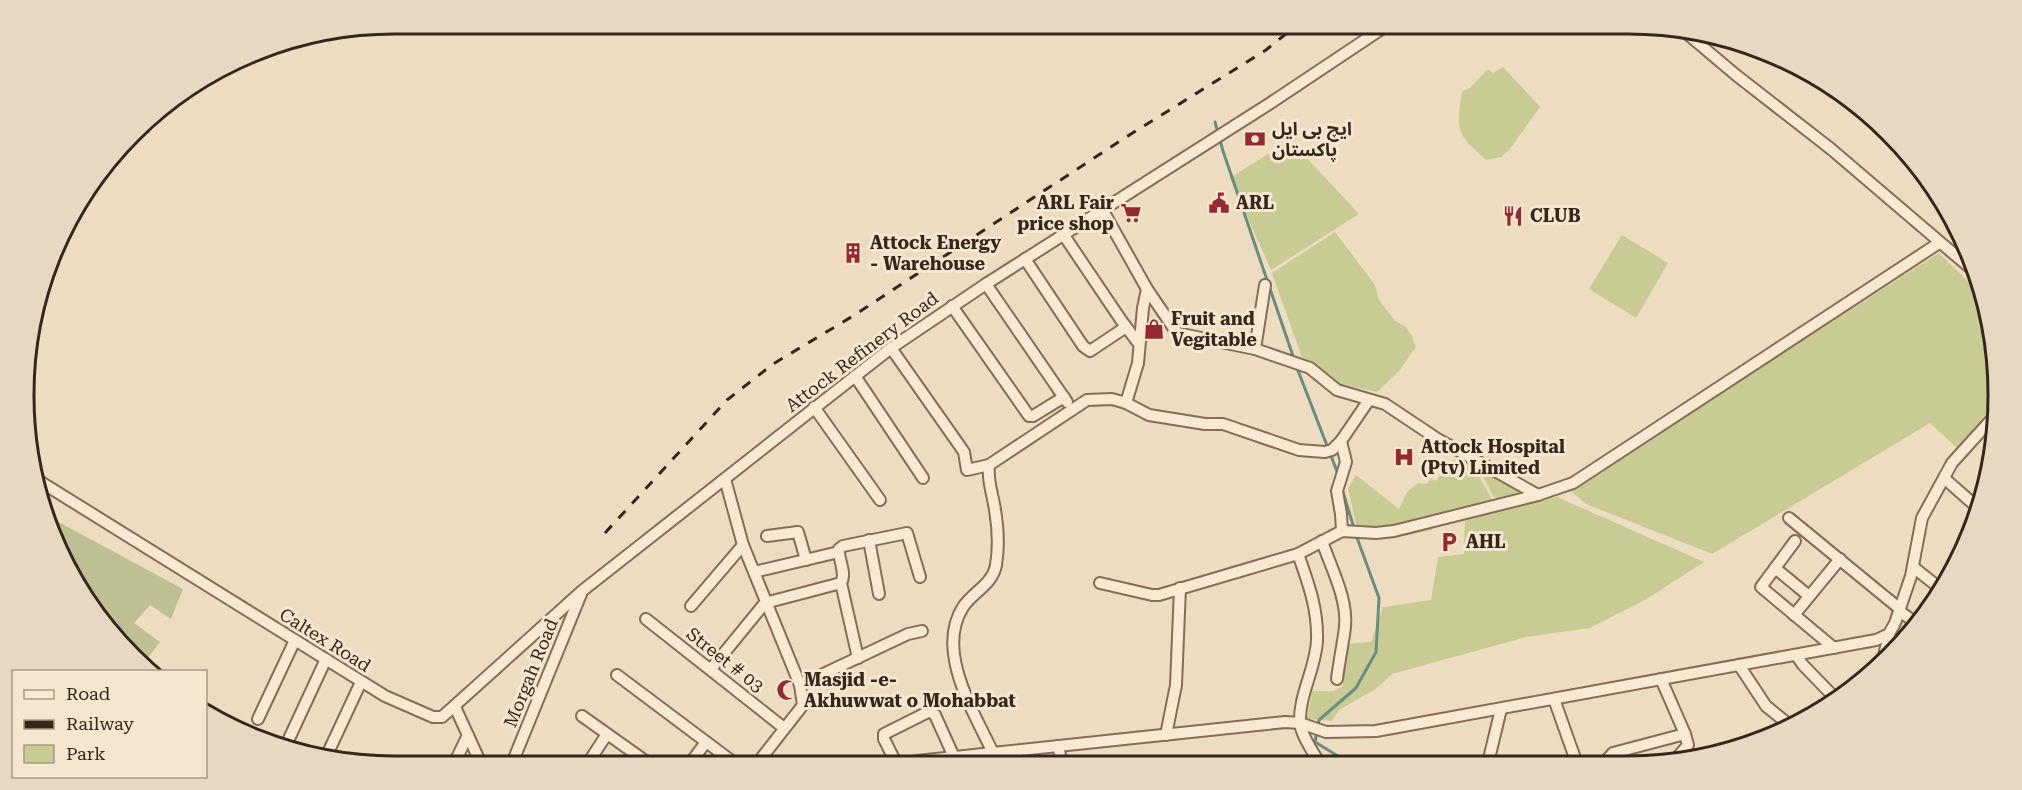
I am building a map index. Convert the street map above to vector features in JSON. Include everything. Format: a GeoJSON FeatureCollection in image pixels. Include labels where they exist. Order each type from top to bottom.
{"type":"FeatureCollection","features":[{"type":"Feature","properties":{"kind":"street","name":"Attock Refinery Road"},"geometry":{"type":"LineString","coordinates":[[582,591],[891,348],[952,306],[1374,34]]}},
{"type":"Feature","properties":{"kind":"street"},"geometry":{"type":"LineString","coordinates":[[1695,41],[1831,149],[1961,261]]}},
{"type":"Feature","properties":{"kind":"street"},"geometry":{"type":"LineString","coordinates":[[1102,209],[1147,289],[1177,333],[1255,349],[1310,368],[1337,390],[1385,405],[1436,438],[1538,495]]}},
{"type":"Feature","properties":{"kind":"street"},"geometry":{"type":"LineString","coordinates":[[1063,234],[1139,344]]}},
{"type":"Feature","properties":{"kind":"street"},"geometry":{"type":"LineString","coordinates":[[1100,583],[1159,595],[1298,554],[1322,541],[1351,531],[1376,533],[1394,531],[1538,495],[1573,483],[1939,243]]}},
{"type":"Feature","properties":{"kind":"street"},"geometry":{"type":"LineString","coordinates":[[1025,259],[1083,346],[1090,351],[1126,327]]}},
{"type":"Feature","properties":{"kind":"street"},"geometry":{"type":"LineString","coordinates":[[986,284],[1072,410]]}},
{"type":"Feature","properties":{"kind":"street"},"geometry":{"type":"LineString","coordinates":[[1255,349],[1265,285]]}},
{"type":"Feature","properties":{"kind":"street"},"geometry":{"type":"LineString","coordinates":[[1126,403],[1138,363],[1147,289]]}},
{"type":"Feature","properties":{"kind":"street"},"geometry":{"type":"LineString","coordinates":[[952,306],[1029,416],[1034,416],[1064,397]]}},
{"type":"Feature","properties":{"kind":"street"},"geometry":{"type":"LineString","coordinates":[[891,348],[964,452],[967,470],[989,465],[1087,400],[1112,399],[1149,414],[1205,424],[1223,424],[1253,432],[1299,450],[1329,451],[1341,441],[1369,400]]}},
{"type":"Feature","properties":{"kind":"street"},"geometry":{"type":"LineString","coordinates":[[855,376],[923,478]]}},
{"type":"Feature","properties":{"kind":"street"},"geometry":{"type":"LineString","coordinates":[[814,407],[880,500]]}},
{"type":"Feature","properties":{"kind":"street"},"geometry":{"type":"LineString","coordinates":[[1886,645],[1913,567],[1922,518],[1952,463],[1986,425]]}},
{"type":"Feature","properties":{"kind":"street"},"geometry":{"type":"LineString","coordinates":[[1341,441],[1346,462],[1336,491],[1341,514],[1351,531]]}},
{"type":"Feature","properties":{"kind":"street"},"geometry":{"type":"LineString","coordinates":[[989,465],[998,535],[996,567],[993,575],[961,610],[956,620],[952,645],[958,673],[992,756]]}},
{"type":"Feature","properties":{"kind":"street"},"geometry":{"type":"LineString","coordinates":[[1944,478],[1971,502]]}},
{"type":"Feature","properties":{"kind":"street"},"geometry":{"type":"LineString","coordinates":[[725,479],[743,545],[800,685],[803,705],[763,756]]}},
{"type":"Feature","properties":{"kind":"street","name":"Caltex Road"},"geometry":{"type":"LineString","coordinates":[[46,485],[361,682],[385,696],[433,717],[442,717],[455,707],[582,591]]}},
{"type":"Feature","properties":{"kind":"street"},"geometry":{"type":"LineString","coordinates":[[1789,518],[1910,618]]}},
{"type":"Feature","properties":{"kind":"street"},"geometry":{"type":"LineString","coordinates":[[767,536],[796,531],[806,560]]}},
{"type":"Feature","properties":{"kind":"street"},"geometry":{"type":"LineString","coordinates":[[858,658],[841,583],[844,576],[839,549],[843,546],[907,533],[920,577]]}},
{"type":"Feature","properties":{"kind":"street"},"geometry":{"type":"LineString","coordinates":[[869,540],[879,594]]}},
{"type":"Feature","properties":{"kind":"street"},"geometry":{"type":"LineString","coordinates":[[1322,541],[1344,605],[1345,627],[1337,679]]}},
{"type":"Feature","properties":{"kind":"street"},"geometry":{"type":"LineString","coordinates":[[1795,541],[1761,587],[1834,648]]}},
{"type":"Feature","properties":{"kind":"street"},"geometry":{"type":"LineString","coordinates":[[691,606],[743,545]]}},
{"type":"Feature","properties":{"kind":"street"},"geometry":{"type":"LineString","coordinates":[[754,572],[839,552]]}},
{"type":"Feature","properties":{"kind":"street"},"geometry":{"type":"LineString","coordinates":[[1298,554],[1317,615],[1317,641],[1300,723],[1316,756]]}},
{"type":"Feature","properties":{"kind":"street"},"geometry":{"type":"LineString","coordinates":[[1794,615],[1840,559]]}},
{"type":"Feature","properties":{"kind":"street"},"geometry":{"type":"LineString","coordinates":[[1913,567],[1934,583]]}},
{"type":"Feature","properties":{"kind":"street"},"geometry":{"type":"LineString","coordinates":[[1775,568],[1809,597]]}},
{"type":"Feature","properties":{"kind":"street"},"geometry":{"type":"LineString","coordinates":[[711,669],[765,603],[841,583]]}},
{"type":"Feature","properties":{"kind":"street"},"geometry":{"type":"LineString","coordinates":[[1166,735],[1176,685],[1180,588]]}},
{"type":"Feature","properties":{"kind":"street","name":"Morgah Road"},"geometry":{"type":"LineString","coordinates":[[515,756],[582,591]]}},
{"type":"Feature","properties":{"kind":"street","name":"Street # 03"},"geometry":{"type":"LineString","coordinates":[[646,619],[784,728]]}},
{"type":"Feature","properties":{"kind":"street"},"geometry":{"type":"LineString","coordinates":[[800,685],[908,634],[921,632]]}},
{"type":"Feature","properties":{"kind":"street"},"geometry":{"type":"LineString","coordinates":[[1008,756],[1058,746],[1285,722],[1300,723],[1326,732],[1376,731],[1834,648],[1876,640],[1889,634]]}},
{"type":"Feature","properties":{"kind":"street"},"geometry":{"type":"LineString","coordinates":[[258,719],[295,640]]}},
{"type":"Feature","properties":{"kind":"street"},"geometry":{"type":"LineString","coordinates":[[1796,655],[1830,693]]}},
{"type":"Feature","properties":{"kind":"street"},"geometry":{"type":"LineString","coordinates":[[289,739],[326,659]]}},
{"type":"Feature","properties":{"kind":"street"},"geometry":{"type":"LineString","coordinates":[[1738,665],[1766,706],[1783,720]]}},
{"type":"Feature","properties":{"kind":"street"},"geometry":{"type":"LineString","coordinates":[[616,675],[725,756]]}},
{"type":"Feature","properties":{"kind":"street"},"geometry":{"type":"LineString","coordinates":[[1661,679],[1685,734],[1688,745],[1684,751]]}},
{"type":"Feature","properties":{"kind":"street"},"geometry":{"type":"LineString","coordinates":[[329,750],[361,682]]}},
{"type":"Feature","properties":{"kind":"street"},"geometry":{"type":"LineString","coordinates":[[1554,699],[1574,756]]}},
{"type":"Feature","properties":{"kind":"street"},"geometry":{"type":"LineString","coordinates":[[455,707],[478,756]]}},
{"type":"Feature","properties":{"kind":"street"},"geometry":{"type":"LineString","coordinates":[[1490,756],[1501,709]]}},
{"type":"Feature","properties":{"kind":"street"},"geometry":{"type":"LineString","coordinates":[[892,756],[884,735],[930,711],[935,715],[953,756]]}},
{"type":"Feature","properties":{"kind":"street"},"geometry":{"type":"LineString","coordinates":[[582,716],[638,756]]}},
{"type":"Feature","properties":{"kind":"street"},"geometry":{"type":"LineString","coordinates":[[593,756],[607,734]]}},
{"type":"Feature","properties":{"kind":"street"},"geometry":{"type":"LineString","coordinates":[[1610,756],[1613,753],[1685,734]]}},
{"type":"Feature","properties":{"kind":"street"},"geometry":{"type":"LineString","coordinates":[[458,756],[468,735]]}},
{"type":"Feature","properties":{"kind":"street"},"geometry":{"type":"LineString","coordinates":[[696,756],[706,742]]}},
{"type":"Feature","properties":{"kind":"street"},"geometry":{"type":"LineString","coordinates":[[1058,746],[1060,756]]}},
{"type":"Feature","properties":{"kind":"street"},"geometry":{"type":"LineString","coordinates":[[475,750],[475,756]]}},
{"type":"Feature","properties":{"kind":"green space"},"geometry":{"type":"Polygon","coordinates":[[[1503,67],[1540,107],[1509,150],[1501,157],[1486,160],[1460,130],[1462,91],[1470,88],[1488,69],[1493,73],[1503,67]]]}},
{"type":"Feature","properties":{"kind":"green space"},"geometry":{"type":"Polygon","coordinates":[[[1290,140],[1359,214],[1271,270],[1230,178],[1290,140]]]}},
{"type":"Feature","properties":{"kind":"green space"},"geometry":{"type":"Polygon","coordinates":[[[1335,232],[1375,285],[1379,300],[1395,321],[1406,327],[1416,347],[1399,371],[1377,392],[1341,384],[1316,364],[1302,358],[1272,273],[1335,232]]]}},
{"type":"Feature","properties":{"kind":"green space"},"geometry":{"type":"Polygon","coordinates":[[[1622,235],[1668,263],[1636,318],[1589,289],[1622,235]]]}},
{"type":"Feature","properties":{"kind":"green space"},"geometry":{"type":"Polygon","coordinates":[[[1939,253],[1969,282],[1981,325],[1987,371],[1987,412],[1957,448],[1930,423],[1712,554],[1586,504],[1570,490],[1939,253]]]}},
{"type":"Feature","properties":{"kind":"green space"},"geometry":{"type":"Polygon","coordinates":[[[1457,458],[1467,461],[1494,503],[1430,525],[1432,530],[1395,538],[1358,533],[1348,488],[1356,475],[1399,509],[1407,492],[1418,483],[1426,484],[1431,479],[1436,481],[1449,463],[1457,458]]]}},
{"type":"Feature","properties":{"kind":"green space"},"geometry":{"type":"Polygon","coordinates":[[[1477,465],[1534,496],[1503,503],[1493,496],[1477,465]]]}},
{"type":"Feature","properties":{"kind":"green space"},"geometry":{"type":"Polygon","coordinates":[[[1557,497],[1704,562],[1645,600],[1590,628],[1526,637],[1392,674],[1377,688],[1339,710],[1332,721],[1307,719],[1312,691],[1334,691],[1343,686],[1345,644],[1371,642],[1383,607],[1431,600],[1438,557],[1464,554],[1465,518],[1557,497]]]}},
{"type":"Feature","properties":{"kind":"green space"},"geometry":{"type":"Polygon","coordinates":[[[58,522],[183,589],[171,619],[150,605],[134,623],[160,642],[148,658],[124,633],[83,575],[58,522]]]}},
{"type":"Feature","properties":{"kind":"waterway"},"geometry":{"type":"LineString","coordinates":[[1215,122],[1294,359]]}},
{"type":"Feature","properties":{"kind":"waterway"},"geometry":{"type":"LineString","coordinates":[[1297,368],[1338,474]]}},
{"type":"Feature","properties":{"kind":"waterway"},"geometry":{"type":"LineString","coordinates":[[1342,489],[1354,528]]}},
{"type":"Feature","properties":{"kind":"waterway"},"geometry":{"type":"LineString","coordinates":[[1338,756],[1315,742],[1319,720],[1356,688],[1376,652],[1379,598],[1356,535]]}},
{"type":"Feature","properties":{"kind":"railway"},"geometry":{"type":"LineString","coordinates":[[605,533],[727,400],[773,364],[853,316],[1123,139],[1266,50],[1286,34]]}},
{"type":"Feature","properties":{"kind":"place","name":"ایچ بی ایل پاکستان"},"geometry":{"type":"Point","coordinates":[1255,139]}},
{"type":"Feature","properties":{"kind":"place","name":"ARL"},"geometry":{"type":"Point","coordinates":[1219,203]}},
{"type":"Feature","properties":{"kind":"place","name":"ARL Fair price shop"},"geometry":{"type":"Point","coordinates":[1131,213]}},
{"type":"Feature","properties":{"kind":"place","name":"CLUB"},"geometry":{"type":"Point","coordinates":[1513,216]}},
{"type":"Feature","properties":{"kind":"place","name":"Attock Energy - Warehouse"},"geometry":{"type":"Point","coordinates":[853,253]}},
{"type":"Feature","properties":{"kind":"place","name":"Fruit and Vegitable"},"geometry":{"type":"Point","coordinates":[1154,329]}},
{"type":"Feature","properties":{"kind":"place","name":"Attock Hospital (Ptv) Limited"},"geometry":{"type":"Point","coordinates":[1404,457]}},
{"type":"Feature","properties":{"kind":"place","name":"AHL"},"geometry":{"type":"Point","coordinates":[1449,542]}},
{"type":"Feature","properties":{"kind":"place","name":"Masjid -e- Akhuwwat o Mohabbat"},"geometry":{"type":"Point","coordinates":[787,690]}}]}
